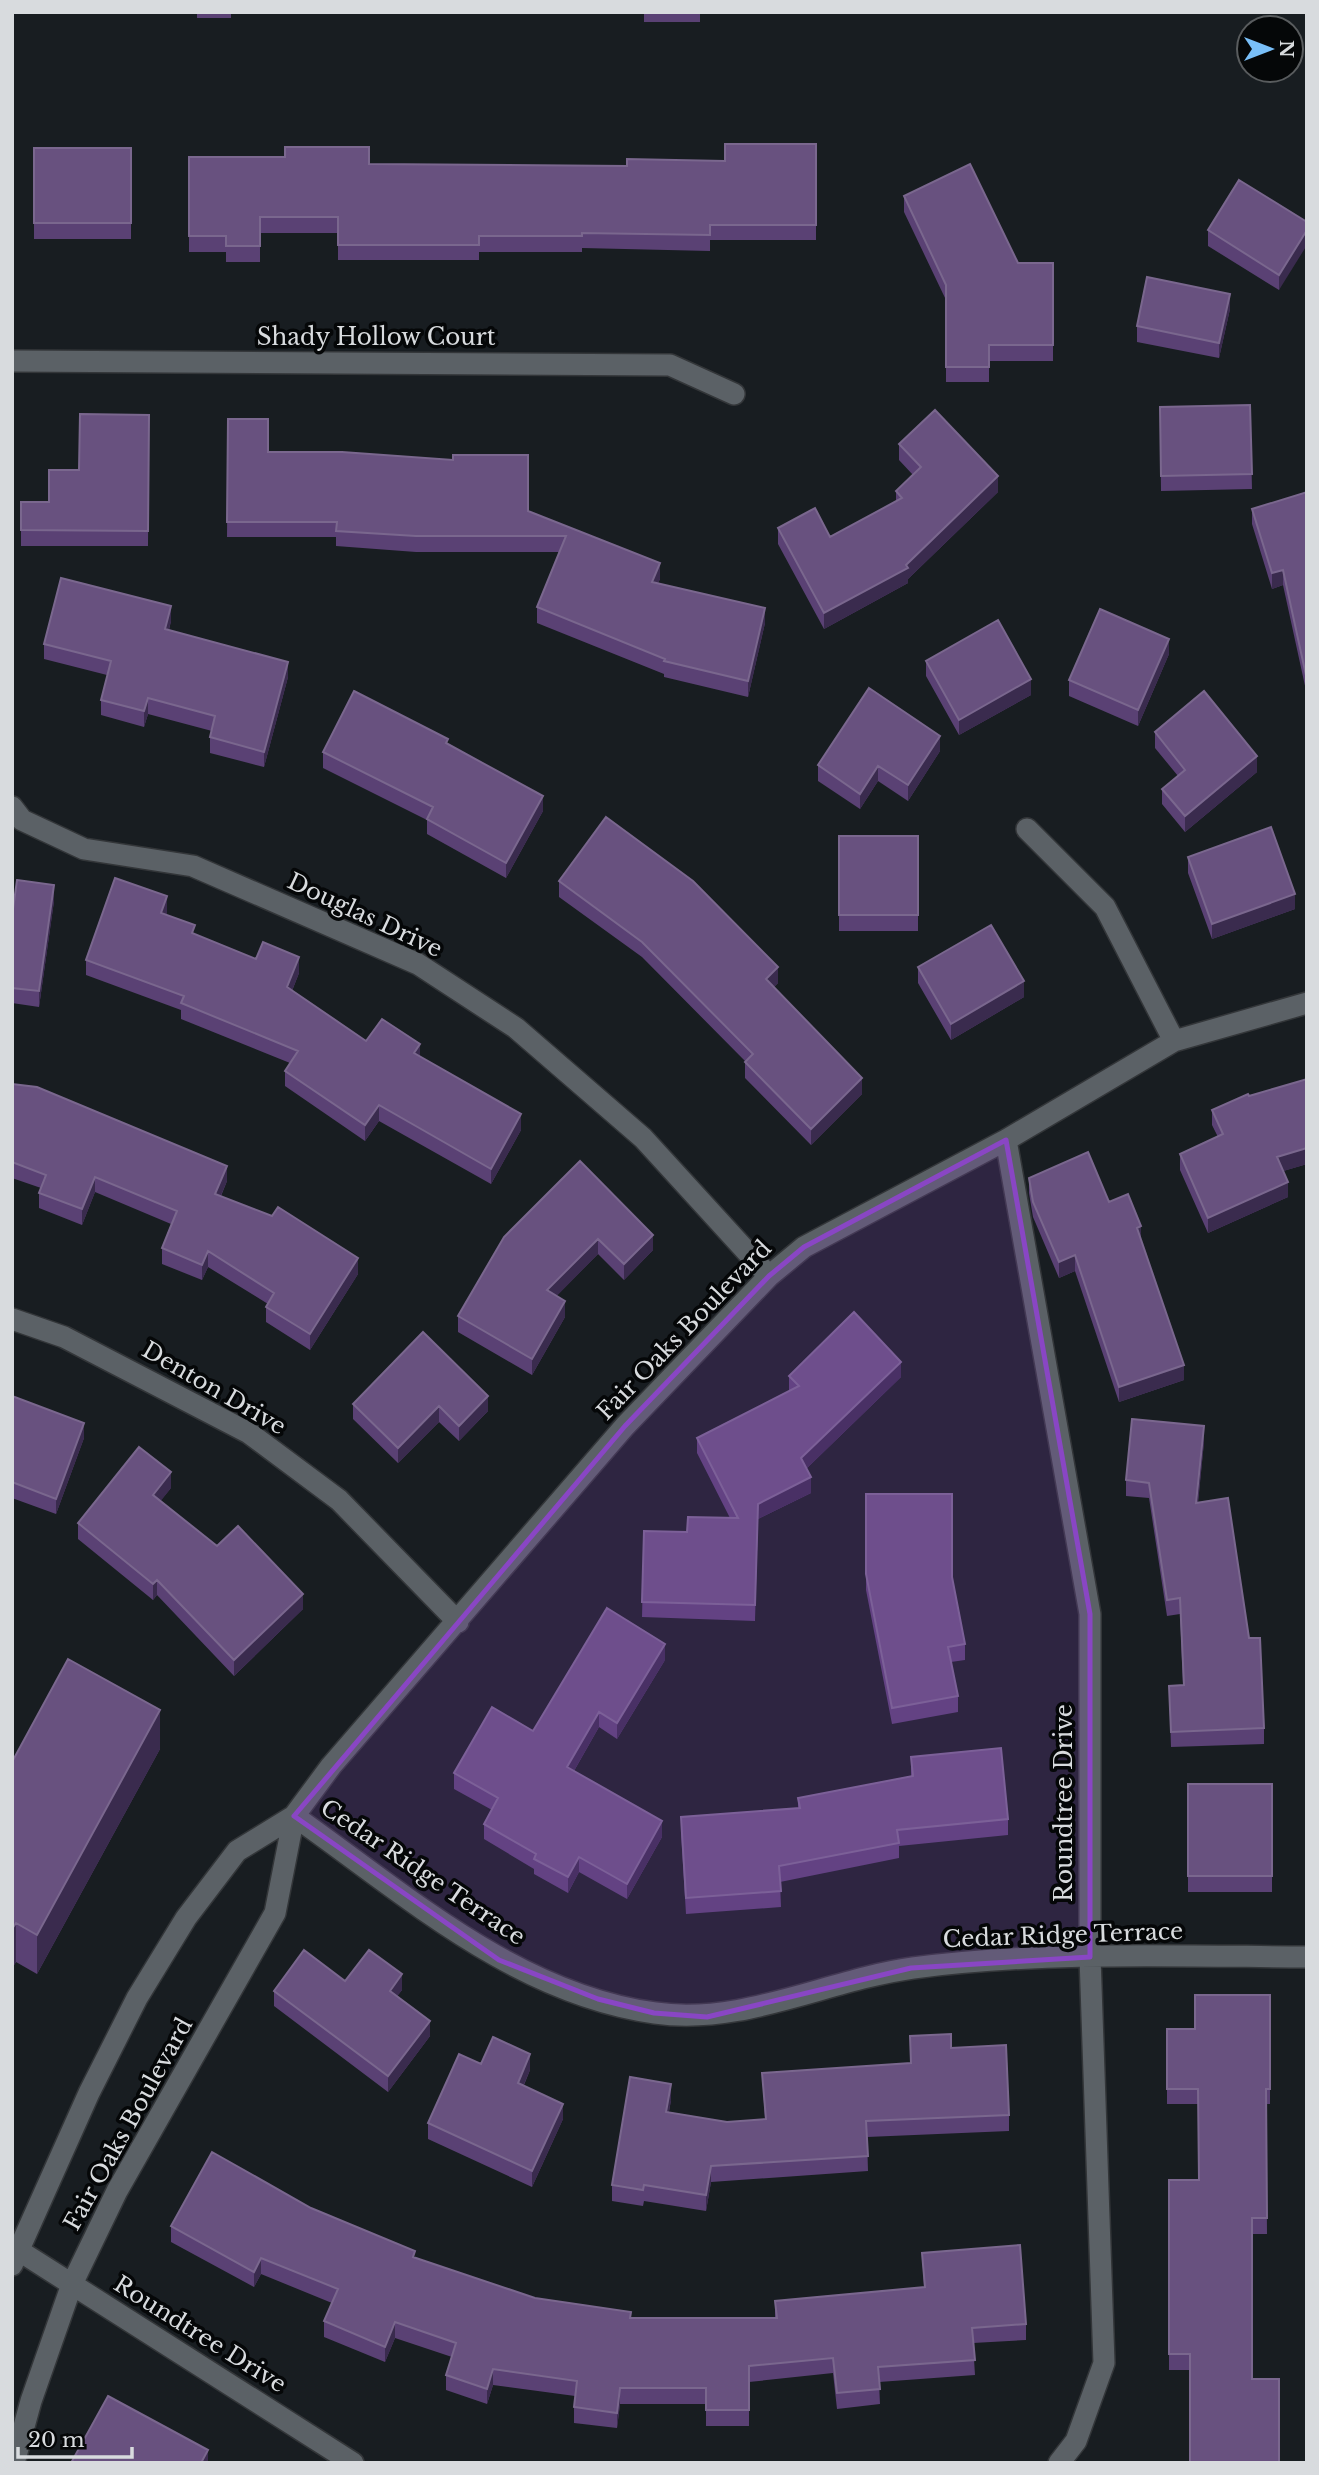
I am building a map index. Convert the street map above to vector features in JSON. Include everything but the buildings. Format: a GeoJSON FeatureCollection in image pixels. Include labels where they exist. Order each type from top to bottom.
{"type":"FeatureCollection","features":[{"type":"Feature","properties":{"kind":"street","name":"Shady Hollow Court"},"geometry":{"type":"LineString","coordinates":[[12,360],[670,365],[734,394]]}},
{"type":"Feature","properties":{"kind":"street","name":"Douglas Drive"},"geometry":{"type":"LineString","coordinates":[[12,807],[22,820],[84,849],[193,866],[418,964],[516,1028],[643,1138],[769,1276]]}},
{"type":"Feature","properties":{"kind":"street"},"geometry":{"type":"LineString","coordinates":[[1027,829],[1105,907],[1174,1041]]}},
{"type":"Feature","properties":{"kind":"street","name":"Fair Oaks Boulevard"},"geometry":{"type":"LineString","coordinates":[[15,2258],[95,2081],[137,1998],[186,1918],[237,1851],[294,1816],[331,1766],[625,1426],[769,1276],[804,1247],[1006,1140],[1174,1041],[1307,1003]]}},
{"type":"Feature","properties":{"kind":"street","name":"Roundtree Drive"},"geometry":{"type":"LineString","coordinates":[[1006,1140],[1090,1614],[1090,1957],[1104,2363],[1076,2441],[1059,2463]]}},
{"type":"Feature","properties":{"kind":"street","name":"Denton Drive"},"geometry":{"type":"LineString","coordinates":[[12,1319],[64,1337],[249,1433],[339,1500],[458,1622]]}},
{"type":"Feature","properties":{"kind":"street","name":"Fair Oaks Boulevard"},"geometry":{"type":"LineString","coordinates":[[14,2463],[31,2401],[72,2284],[117,2192],[275,1913],[294,1816]]}},
{"type":"Feature","properties":{"kind":"street","name":"Cedar Ridge Terrace"},"geometry":{"type":"LineString","coordinates":[[294,1816],[499,1960],[560,1987],[654,2013],[707,2017],[911,1968],[1015,1958],[1307,1957]]}},
{"type":"Feature","properties":{"kind":"street","name":"Roundtree Drive"},"geometry":{"type":"LineString","coordinates":[[15,2258],[72,2284],[353,2463]]}},
{"type":"Feature","properties":{"kind":"highlighted area"},"geometry":{"type":"Polygon","coordinates":[[[1006,1140],[1090,1614],[1090,1957],[911,1968],[707,2017],[654,2013],[598,1999],[499,1960],[294,1816],[625,1426],[769,1276],[804,1247],[1006,1140]]]}}]}
